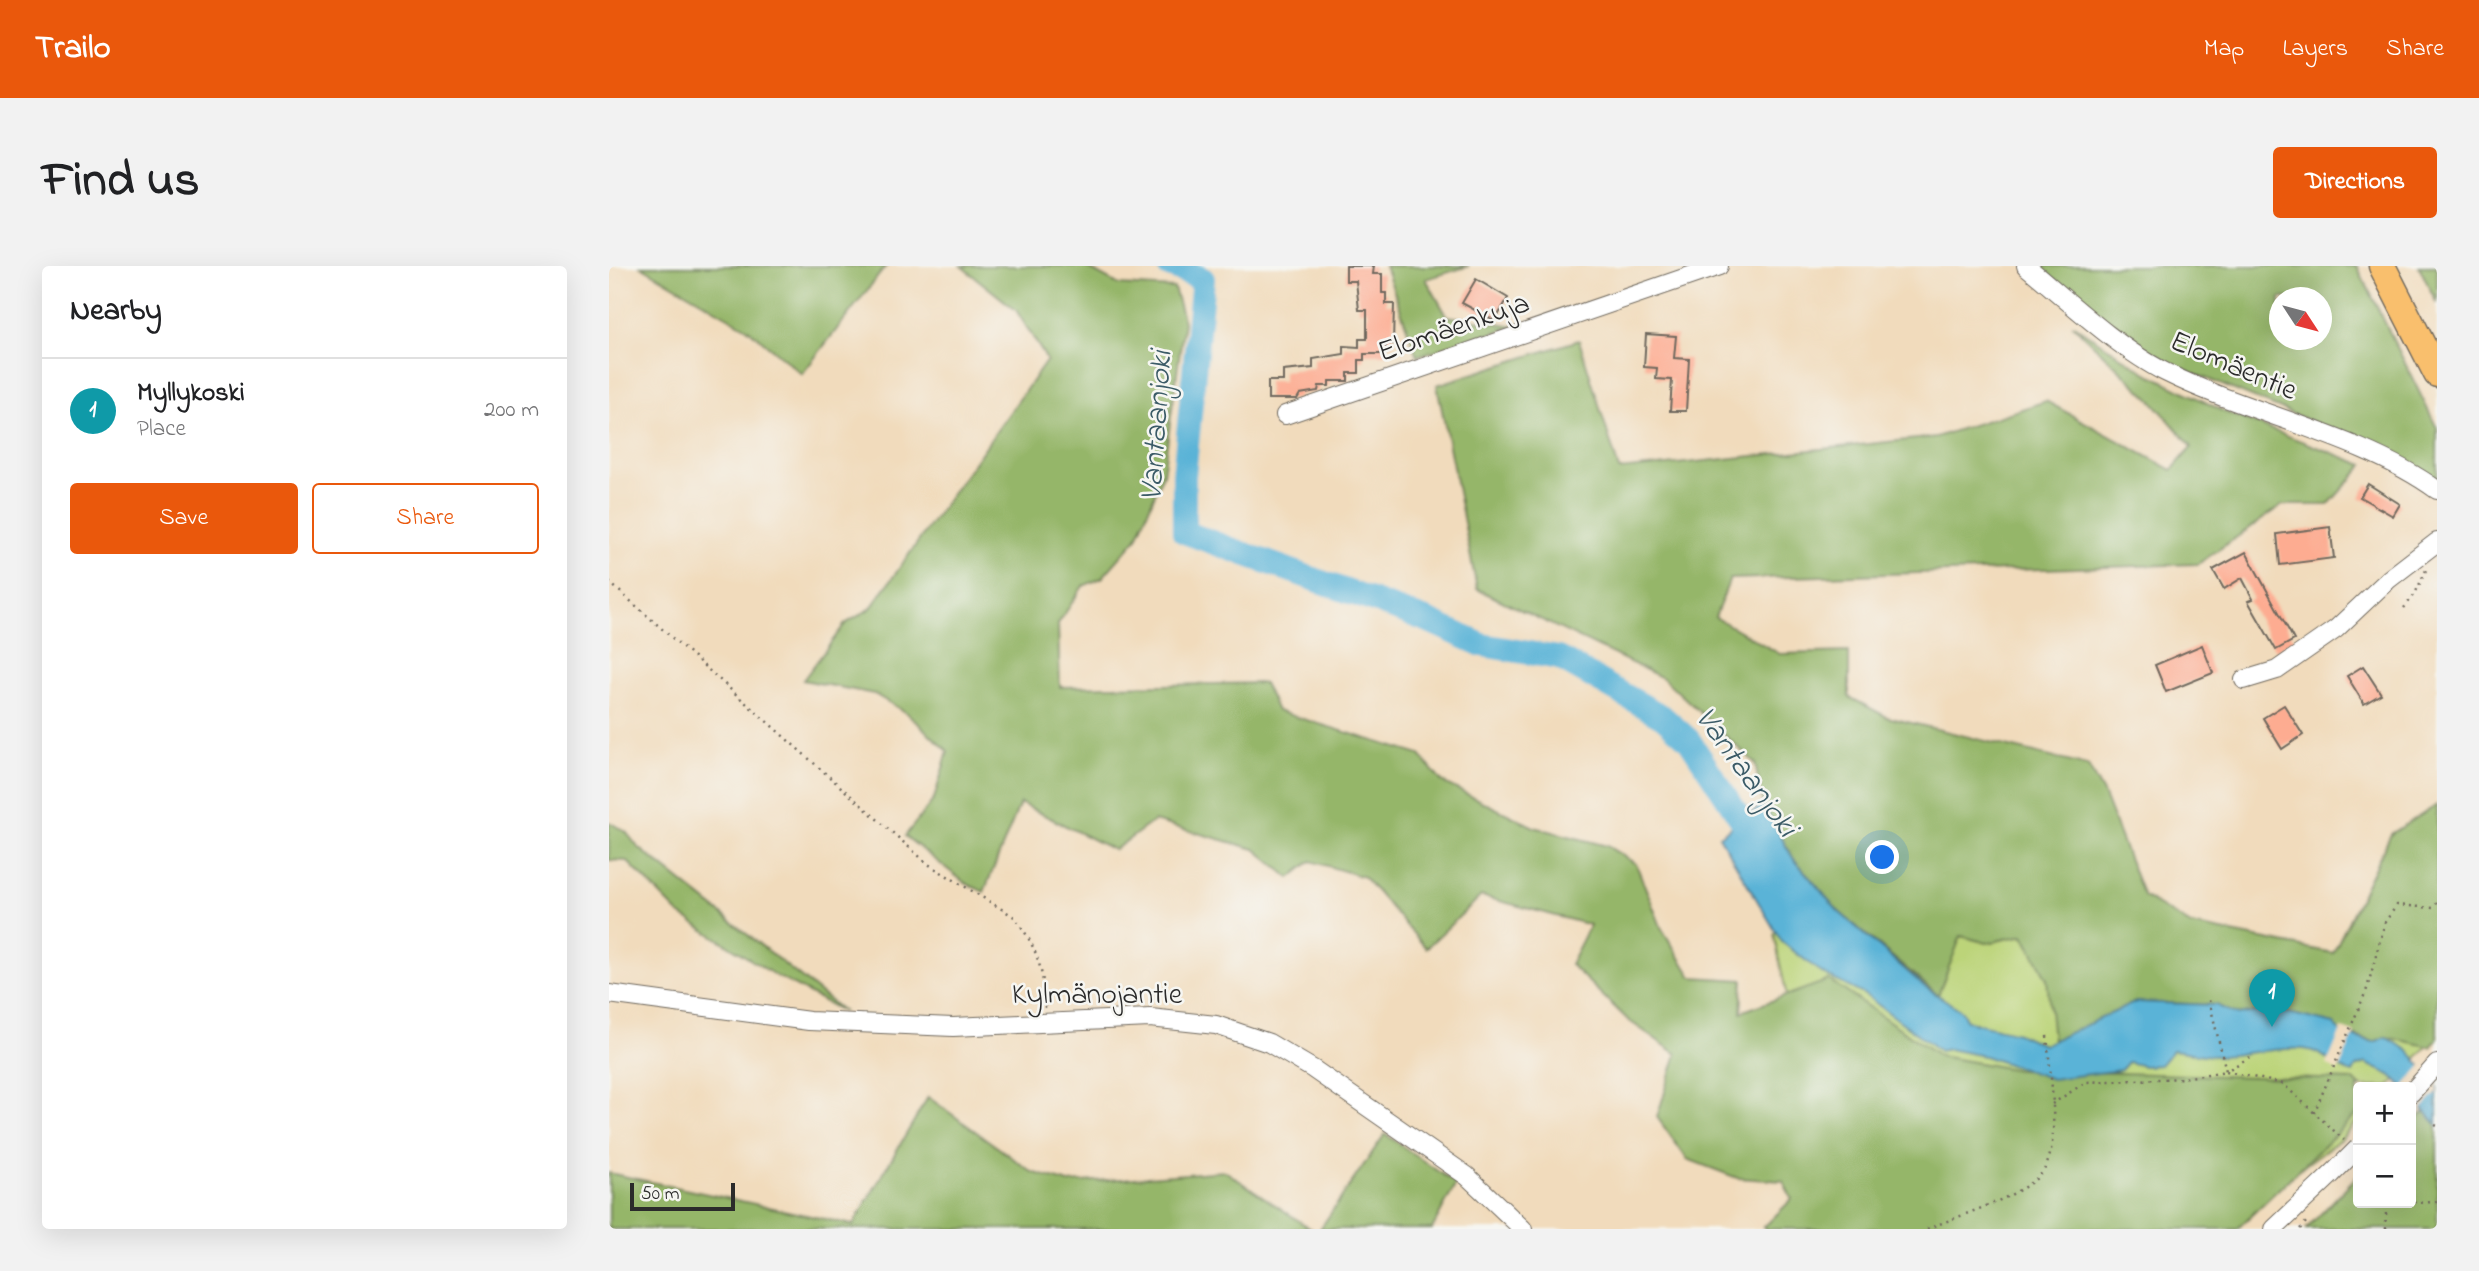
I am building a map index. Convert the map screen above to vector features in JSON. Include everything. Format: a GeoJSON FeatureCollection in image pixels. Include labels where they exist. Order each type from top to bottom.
{"type":"FeatureCollection","features":[{"type":"Feature","properties":{"kind":"highway"},"geometry":{"type":"LineString","coordinates":[[2382,266],[2437,374]]}},
{"type":"Feature","properties":{"kind":"street","name":"Elomäenkuja"},"geometry":{"type":"LineString","coordinates":[[1285,415],[1719,266]]}},
{"type":"Feature","properties":{"kind":"street","name":"Elomäentie"},"geometry":{"type":"LineString","coordinates":[[2025,266],[2137,355],[2163,372],[2243,406],[2331,437],[2411,474],[2437,490]]}},
{"type":"Feature","properties":{"kind":"street"},"geometry":{"type":"LineString","coordinates":[[2243,680],[2277,670],[2336,629],[2434,544]]}},
{"type":"Feature","properties":{"kind":"street","name":"Kylmänojantie"},"geometry":{"type":"LineString","coordinates":[[609,994],[809,1021],[953,1027],[1150,1018],[1216,1025],[1269,1043],[1313,1069],[1467,1176],[1523,1229]]}},
{"type":"Feature","properties":{"kind":"street"},"geometry":{"type":"LineString","coordinates":[[2416,1087],[2437,1064]]}},
{"type":"Feature","properties":{"kind":"street"},"geometry":{"type":"LineString","coordinates":[[2274,1229],[2332,1174],[2353,1148]]}},
{"type":"Feature","properties":{"kind":"path"},"geometry":{"type":"LineString","coordinates":[[2405,608],[2426,572],[2434,544]]}},
{"type":"Feature","properties":{"kind":"path"},"geometry":{"type":"LineString","coordinates":[[609,582],[928,864],[1013,916],[1027,935],[1040,965],[1045,982],[1045,1022]]}},
{"type":"Feature","properties":{"kind":"path"},"geometry":{"type":"LineString","coordinates":[[2314,1113],[2367,989],[2385,922],[2397,905],[2433,908],[2437,903]]}},
{"type":"Feature","properties":{"kind":"path"},"geometry":{"type":"LineString","coordinates":[[2208,996],[2227,1072]]}},
{"type":"Feature","properties":{"kind":"path"},"geometry":{"type":"LineString","coordinates":[[1927,1229],[2021,1189],[2041,1175],[2053,1146],[2047,1035]]}},
{"type":"Feature","properties":{"kind":"path"},"geometry":{"type":"LineString","coordinates":[[2227,1072],[2250,1056]]}},
{"type":"Feature","properties":{"kind":"path"},"geometry":{"type":"LineString","coordinates":[[2051,1105],[2087,1082],[2184,1078],[2227,1072],[2283,1084],[2353,1146]]}},
{"type":"Feature","properties":{"kind":"path"},"geometry":{"type":"LineString","coordinates":[[2416,1202],[2437,1202]]}},
{"type":"Feature","properties":{"kind":"path"},"geometry":{"type":"LineString","coordinates":[[2386,1208],[2386,1229]]}},
{"type":"Feature","properties":{"kind":"green space"},"geometry":{"type":"Polygon","coordinates":[[[641,266],[886,266],[802,374],[747,328],[641,266]]]}},
{"type":"Feature","properties":{"kind":"green space"},"geometry":{"type":"Polygon","coordinates":[[[961,266],[1084,266],[1119,285],[1174,288],[1184,322],[1163,474],[1137,538],[1102,578],[1083,586],[1058,624],[1060,687],[1264,683],[1277,711],[1420,755],[1442,782],[1534,827],[1607,846],[1636,864],[1662,929],[1692,977],[1743,980],[1741,1012],[1829,980],[1940,1056],[2018,1070],[2354,1080],[2353,1118],[2237,1229],[1766,1229],[1764,1227],[1792,1199],[1783,1181],[1737,1178],[1687,1159],[1657,1117],[1677,1054],[1628,1020],[1570,964],[1590,925],[1481,896],[1426,948],[1364,877],[1311,861],[1290,878],[1255,849],[1154,821],[1114,850],[1020,803],[984,892],[965,883],[905,836],[934,799],[948,751],[907,713],[874,694],[803,680],[845,624],[871,608],[1047,360],[1016,310],[961,266]]]}},
{"type":"Feature","properties":{"kind":"green space"},"geometry":{"type":"Polygon","coordinates":[[[1385,266],[1469,266],[1426,279],[1447,316],[1516,326],[1417,356],[1385,266]]]}},
{"type":"Feature","properties":{"kind":"green space"},"geometry":{"type":"Polygon","coordinates":[[[2039,266],[2357,266],[2437,428],[2437,478],[2391,454],[2166,362],[2137,346],[2039,266]]]}},
{"type":"Feature","properties":{"kind":"green space"},"geometry":{"type":"Polygon","coordinates":[[[2419,266],[2437,266],[2437,304],[2419,266]]]}},
{"type":"Feature","properties":{"kind":"green space"},"geometry":{"type":"Polygon","coordinates":[[[2072,324],[2145,372],[2225,412],[2364,465],[2328,505],[2283,505],[2198,564],[1730,579],[1715,617],[1780,654],[1849,652],[1849,697],[1887,717],[2088,766],[2103,793],[2143,896],[2191,925],[2333,953],[2391,834],[2437,805],[2437,1039],[2431,1047],[2386,1037],[2374,1042],[2272,1009],[2238,1015],[2216,1005],[2136,1002],[2053,1041],[2047,979],[2024,935],[1987,943],[1961,936],[1938,995],[1838,911],[1793,858],[1763,805],[1755,763],[1663,678],[1477,589],[1437,385],[1579,340],[1619,470],[1936,437],[2046,401],[2172,470],[2192,447],[2154,403],[2072,324]]]}},
{"type":"Feature","properties":{"kind":"green space"},"geometry":{"type":"Polygon","coordinates":[[[609,822],[626,832],[638,847],[844,1012],[776,976],[678,913],[627,861],[609,860],[609,822]]]}},
{"type":"Feature","properties":{"kind":"green space"},"geometry":{"type":"Polygon","coordinates":[[[1821,859],[1959,941],[1961,936],[1987,943],[2024,935],[2048,979],[2437,1036],[2394,1082],[2353,1082],[2353,1126],[2342,1138],[2292,1175],[1790,1012],[1774,934],[1821,859]]]}},
{"type":"Feature","properties":{"kind":"green space"},"geometry":{"type":"Polygon","coordinates":[[[928,1097],[1032,1172],[1069,1183],[1225,1171],[1311,1229],[609,1229],[609,1173],[853,1225],[928,1097]]]}},
{"type":"Feature","properties":{"kind":"green space"},"geometry":{"type":"Polygon","coordinates":[[[2437,1101],[2437,1229],[2306,1229],[2353,1180],[2353,1208],[2416,1208],[2416,1120],[2437,1101]]]}},
{"type":"Feature","properties":{"kind":"green space"},"geometry":{"type":"Polygon","coordinates":[[[1385,1134],[1456,1184],[1432,1229],[1320,1229],[1385,1134]]]}},
{"type":"Feature","properties":{"kind":"water"},"geometry":{"type":"Polygon","coordinates":[[[1763,805],[1793,858],[1838,911],[1924,986],[1962,1011],[1967,1021],[2018,1033],[2043,1045],[2136,1002],[2216,1005],[2238,1015],[2272,1009],[2334,1024],[2343,1034],[2374,1042],[2386,1037],[2408,1050],[2437,1085],[2437,1124],[2416,1101],[2416,1082],[2398,1082],[2365,1063],[2356,1067],[2353,1073],[2346,1071],[2311,1050],[2284,1049],[2216,1056],[2173,1050],[2160,1065],[2144,1066],[2128,1062],[2121,1070],[2052,1079],[1984,1056],[1948,1049],[1940,1051],[1865,995],[1823,974],[1782,942],[1719,836],[1763,805]]]}},
{"type":"Feature","properties":{"kind":"pier"},"geometry":{"type":"Polygon","coordinates":[[[2342,1028],[2355,1033],[2338,1072],[2327,1064],[2342,1028]]]}},
{"type":"Feature","properties":{"kind":"pier"},"geometry":{"type":"Polygon","coordinates":[[[2424,1063],[2437,1079],[2437,1093],[2419,1112],[2416,1108],[2416,1082],[2407,1082],[2424,1063]]]}},
{"type":"Feature","properties":{"kind":"building"},"geometry":{"type":"Polygon","coordinates":[[[1346,266],[1374,266],[1373,274],[1382,274],[1382,293],[1386,293],[1386,304],[1394,304],[1393,344],[1386,343],[1386,354],[1364,354],[1364,360],[1359,360],[1359,373],[1348,373],[1348,381],[1329,381],[1329,386],[1319,386],[1318,391],[1300,394],[1297,399],[1268,399],[1268,381],[1283,381],[1283,371],[1313,368],[1313,359],[1344,354],[1344,346],[1359,347],[1359,339],[1367,339],[1367,310],[1359,310],[1356,281],[1346,281],[1346,266]]]}},
{"type":"Feature","properties":{"kind":"building"},"geometry":{"type":"Polygon","coordinates":[[[1476,279],[1508,298],[1495,321],[1462,303],[1476,279]]]}},
{"type":"Feature","properties":{"kind":"building"},"geometry":{"type":"Polygon","coordinates":[[[1646,334],[1676,336],[1674,358],[1689,359],[1686,411],[1670,411],[1672,380],[1656,379],[1657,368],[1644,367],[1646,334]]]}},
{"type":"Feature","properties":{"kind":"building"},"geometry":{"type":"Polygon","coordinates":[[[2368,484],[2400,504],[2393,516],[2360,497],[2368,484]]]}},
{"type":"Feature","properties":{"kind":"building"},"geometry":{"type":"Polygon","coordinates":[[[2330,527],[2334,558],[2280,565],[2277,534],[2330,527]]]}},
{"type":"Feature","properties":{"kind":"building"},"geometry":{"type":"Polygon","coordinates":[[[2246,552],[2294,640],[2276,650],[2248,601],[2253,599],[2242,578],[2224,589],[2213,570],[2246,552]]]}},
{"type":"Feature","properties":{"kind":"building"},"geometry":{"type":"Polygon","coordinates":[[[2202,645],[2213,673],[2166,692],[2155,665],[2202,645]]]}},
{"type":"Feature","properties":{"kind":"building"},"geometry":{"type":"Polygon","coordinates":[[[2363,666],[2381,694],[2364,704],[2347,676],[2363,666]]]}},
{"type":"Feature","properties":{"kind":"building"},"geometry":{"type":"Polygon","coordinates":[[[2284,705],[2303,735],[2282,749],[2263,718],[2284,705]]]}},
{"type":"Feature","properties":{"kind":"waterway","name":"Vantaanjoki"},"geometry":{"type":"LineString","coordinates":[[1169,266],[1203,279],[1184,476],[1184,532],[1429,621],[1482,645],[1559,658],[1663,717],[1689,740],[1759,847]]}},
{"type":"Feature","properties":{"kind":"place","name":"Myllykoski"},"geometry":{"type":"Point","coordinates":[2272,1027]}}]}
